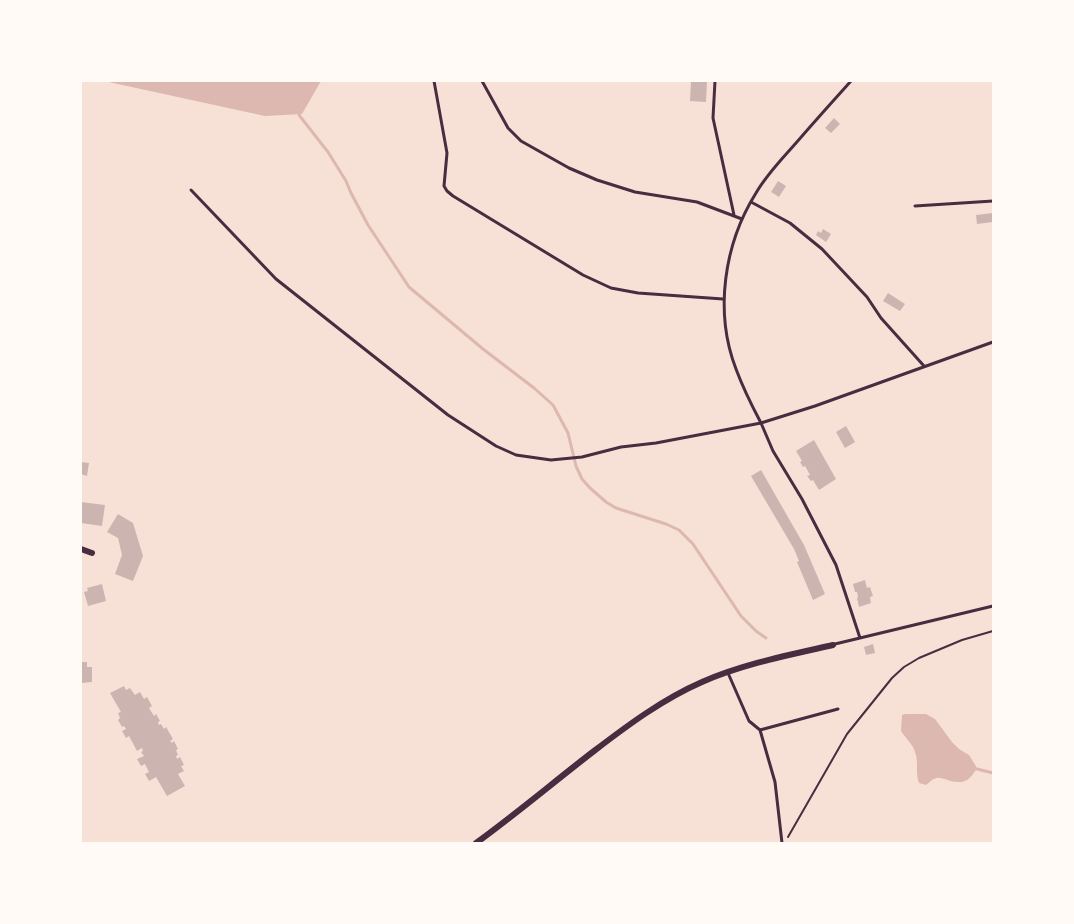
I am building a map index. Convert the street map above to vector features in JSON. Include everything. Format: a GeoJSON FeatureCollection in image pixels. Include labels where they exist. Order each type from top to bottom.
{"type":"FeatureCollection","features":[{"type":"Feature","properties":{"kind":"street"},"geometry":{"type":"LineString","coordinates":[[81,549],[92,553]]}},
{"type":"Feature","properties":{"kind":"street"},"geometry":{"type":"LineString","coordinates":[[476,843],[606,742],[657,706],[701,682],[780,657],[833,645]]}},
{"type":"Feature","properties":{"kind":"lane"},"geometry":{"type":"LineString","coordinates":[[434,81],[447,153],[444,186],[453,196],[583,274],[611,288],[638,293],[723,299]]}},
{"type":"Feature","properties":{"kind":"lane"},"geometry":{"type":"LineString","coordinates":[[482,81],[508,128],[520,141],[569,168],[597,180],[636,192],[697,202],[742,219]]}},
{"type":"Feature","properties":{"kind":"lane"},"geometry":{"type":"LineString","coordinates":[[715,81],[714,118],[734,216]]}},
{"type":"Feature","properties":{"kind":"lane"},"geometry":{"type":"LineString","coordinates":[[851,81],[771,171],[751,202],[733,243],[723,299],[727,336],[735,368],[773,452],[802,499],[836,565],[860,638]]}},
{"type":"Feature","properties":{"kind":"lane"},"geometry":{"type":"LineString","coordinates":[[190,190],[276,279],[448,415],[496,446],[516,455],[551,460],[582,457],[621,447],[656,443],[761,423],[993,342]]}},
{"type":"Feature","properties":{"kind":"lane"},"geometry":{"type":"LineString","coordinates":[[915,206],[993,201]]}},
{"type":"Feature","properties":{"kind":"lane"},"geometry":{"type":"LineString","coordinates":[[751,202],[790,223],[822,249],[867,297],[881,318],[925,366]]}},
{"type":"Feature","properties":{"kind":"lane"},"geometry":{"type":"LineString","coordinates":[[833,645],[993,606]]}},
{"type":"Feature","properties":{"kind":"lane"},"geometry":{"type":"LineString","coordinates":[[728,673],[749,721],[760,730],[776,782],[782,843]]}},
{"type":"Feature","properties":{"kind":"lane"},"geometry":{"type":"LineString","coordinates":[[760,730],[838,709]]}},
{"type":"Feature","properties":{"kind":"path"},"geometry":{"type":"LineString","coordinates":[[782,843],[790,835],[847,734],[892,678],[904,667],[939,648],[993,631]]}},
{"type":"Feature","properties":{"kind":"shaded area"},"geometry":{"type":"Polygon","coordinates":[[[104,81],[321,81],[302,114],[265,116],[104,81]]]}},
{"type":"Feature","properties":{"kind":"shaded area"},"geometry":{"type":"Polygon","coordinates":[[[926,714],[935,719],[952,742],[969,755],[977,768],[970,778],[957,782],[937,778],[926,785],[919,783],[913,746],[901,731],[902,715],[926,714]]]}},
{"type":"Feature","properties":{"kind":"building"},"geometry":{"type":"Polygon","coordinates":[[[691,81],[707,81],[706,102],[690,101],[691,81]]]}},
{"type":"Feature","properties":{"kind":"building"},"geometry":{"type":"Polygon","coordinates":[[[834,118],[840,124],[831,133],[825,128],[834,118]]]}},
{"type":"Feature","properties":{"kind":"building"},"geometry":{"type":"Polygon","coordinates":[[[778,181],[786,186],[779,197],[771,192],[778,181]]]}},
{"type":"Feature","properties":{"kind":"building"},"geometry":{"type":"Polygon","coordinates":[[[993,213],[993,222],[977,224],[976,215],[993,213]]]}},
{"type":"Feature","properties":{"kind":"building"},"geometry":{"type":"Polygon","coordinates":[[[823,229],[831,234],[826,242],[816,235],[823,229]]]}},
{"type":"Feature","properties":{"kind":"building"},"geometry":{"type":"Polygon","coordinates":[[[888,293],[905,304],[900,311],[883,301],[888,293]]]}},
{"type":"Feature","properties":{"kind":"building"},"geometry":{"type":"Polygon","coordinates":[[[846,426],[855,442],[845,448],[836,432],[846,426]]]}},
{"type":"Feature","properties":{"kind":"building"},"geometry":{"type":"Polygon","coordinates":[[[814,440],[836,479],[819,490],[813,480],[811,481],[807,476],[810,475],[800,462],[802,461],[796,451],[814,440]]]}},
{"type":"Feature","properties":{"kind":"building"},"geometry":{"type":"Polygon","coordinates":[[[81,462],[89,463],[87,476],[81,474],[81,462]]]}},
{"type":"Feature","properties":{"kind":"building"},"geometry":{"type":"Polygon","coordinates":[[[761,470],[804,545],[825,594],[813,600],[794,549],[751,476],[761,470]]]}},
{"type":"Feature","properties":{"kind":"building"},"geometry":{"type":"Polygon","coordinates":[[[81,502],[105,505],[102,526],[81,523],[81,502]]]}},
{"type":"Feature","properties":{"kind":"building"},"geometry":{"type":"Polygon","coordinates":[[[118,514],[133,523],[143,556],[133,581],[115,574],[122,555],[118,538],[107,532],[118,514]]]}},
{"type":"Feature","properties":{"kind":"building"},"geometry":{"type":"Polygon","coordinates":[[[865,580],[873,596],[870,597],[871,603],[859,607],[857,592],[853,584],[865,580]]]}},
{"type":"Feature","properties":{"kind":"building"},"geometry":{"type":"Polygon","coordinates":[[[102,584],[106,601],[88,606],[84,592],[88,591],[87,588],[102,584]]]}},
{"type":"Feature","properties":{"kind":"building"},"geometry":{"type":"Polygon","coordinates":[[[873,644],[875,653],[866,655],[864,647],[873,644]]]}},
{"type":"Feature","properties":{"kind":"building"},"geometry":{"type":"Polygon","coordinates":[[[81,662],[87,662],[87,667],[92,667],[92,682],[81,683],[81,662]]]}},
{"type":"Feature","properties":{"kind":"building"},"geometry":{"type":"Polygon","coordinates":[[[124,686],[126,690],[130,688],[135,695],[140,692],[144,699],[147,697],[152,706],[149,708],[160,721],[159,725],[161,724],[164,729],[166,727],[173,739],[170,741],[172,743],[174,741],[178,749],[176,756],[177,759],[180,757],[184,771],[178,774],[185,786],[167,796],[156,777],[149,781],[145,774],[149,772],[145,764],[141,766],[137,759],[144,756],[141,752],[142,748],[137,751],[129,736],[126,738],[122,731],[126,729],[118,720],[120,718],[118,713],[121,712],[110,693],[124,686]]]}},
{"type":"Feature","properties":{"kind":"waterway"},"geometry":{"type":"LineString","coordinates":[[299,115],[328,152],[346,181],[368,225],[409,287],[553,405],[568,433],[576,466],[582,479],[590,488],[616,508],[679,530],[693,544],[741,616],[766,638]]}},
{"type":"Feature","properties":{"kind":"waterway"},"geometry":{"type":"LineString","coordinates":[[977,769],[993,773]]}}]}
